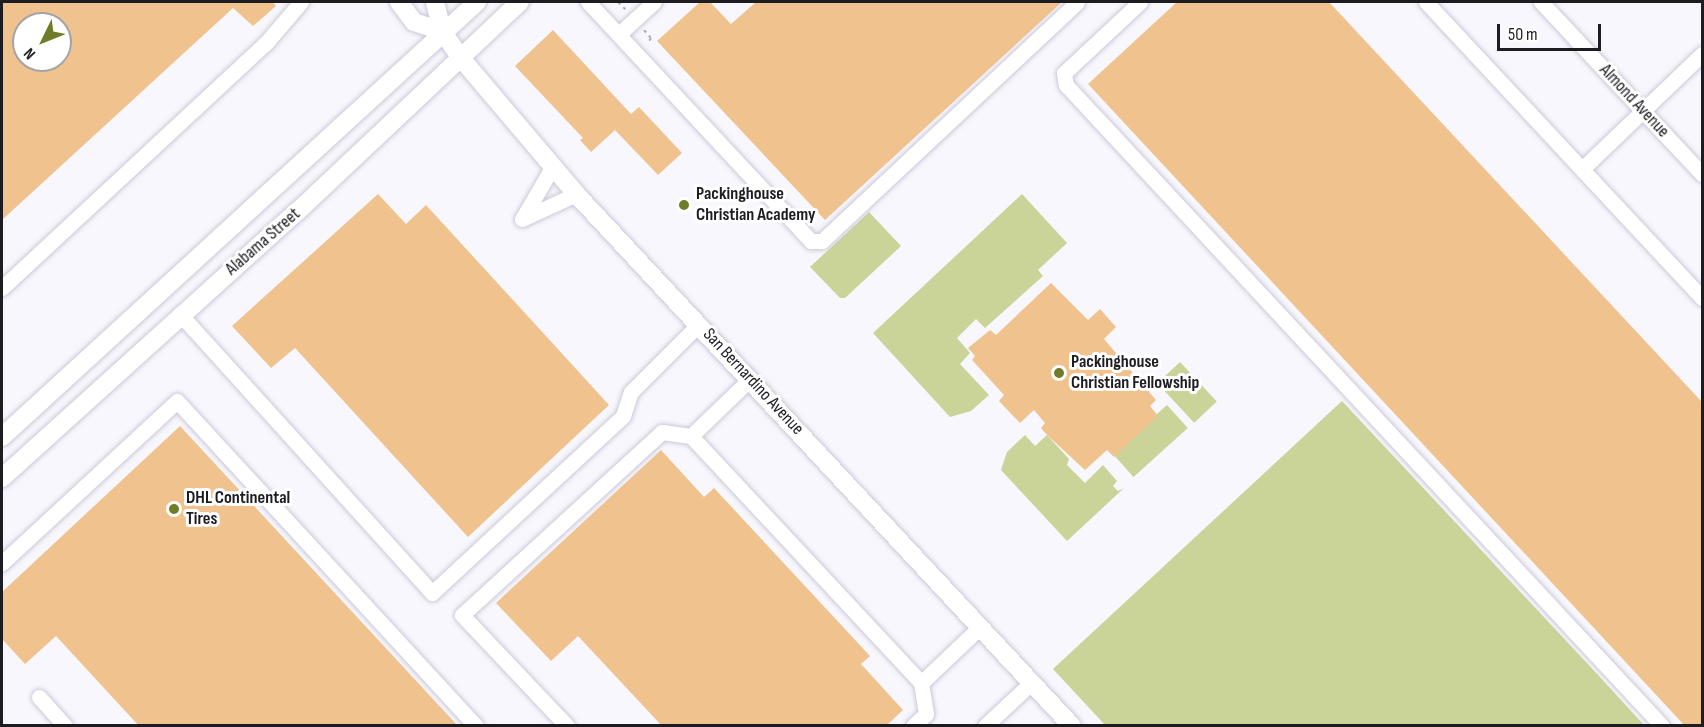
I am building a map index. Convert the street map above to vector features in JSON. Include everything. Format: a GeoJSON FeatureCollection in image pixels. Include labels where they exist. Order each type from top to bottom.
{"type":"FeatureCollection","features":[{"type":"Feature","properties":{"kind":"main road"},"geometry":{"type":"LineString","coordinates":[[399,2],[414,22],[442,31]]}},
{"type":"Feature","properties":{"kind":"main road","name":"San Bernardino Avenue"},"geometry":{"type":"LineString","coordinates":[[435,2],[442,31],[460,57],[576,194],[1072,726]]}},
{"type":"Feature","properties":{"kind":"main road","name":"Alabama Street"},"geometry":{"type":"LineString","coordinates":[[2,437],[442,31],[477,2]]}},
{"type":"Feature","properties":{"kind":"main road","name":"Alabama Street"},"geometry":{"type":"LineString","coordinates":[[2,478],[180,314],[298,211],[520,2]]}},
{"type":"Feature","properties":{"kind":"street"},"geometry":{"type":"LineString","coordinates":[[2,288],[265,44],[301,2]]}},
{"type":"Feature","properties":{"kind":"street"},"geometry":{"type":"LineString","coordinates":[[588,2],[811,241],[822,241],[1077,2]]}},
{"type":"Feature","properties":{"kind":"street"},"geometry":{"type":"LineString","coordinates":[[619,34],[654,2]]}},
{"type":"Feature","properties":{"kind":"street"},"geometry":{"type":"LineString","coordinates":[[1140,2],[1064,73],[1066,85],[1662,726]]}},
{"type":"Feature","properties":{"kind":"street"},"geometry":{"type":"LineString","coordinates":[[1426,2],[1702,298]]}},
{"type":"Feature","properties":{"kind":"street","name":"Almond Avenue"},"geometry":{"type":"LineString","coordinates":[[1541,2],[1702,174]]}},
{"type":"Feature","properties":{"kind":"street"},"geometry":{"type":"LineString","coordinates":[[1582,169],[1702,54]]}},
{"type":"Feature","properties":{"kind":"street"},"geometry":{"type":"LineString","coordinates":[[553,166],[522,219],[576,194]]}},
{"type":"Feature","properties":{"kind":"street"},"geometry":{"type":"LineString","coordinates":[[180,314],[432,593],[622,416],[631,392],[699,324]]}},
{"type":"Feature","properties":{"kind":"street"},"geometry":{"type":"LineString","coordinates":[[691,436],[750,379]]}},
{"type":"Feature","properties":{"kind":"street"},"geometry":{"type":"LineString","coordinates":[[2,562],[177,401],[476,726]]}},
{"type":"Feature","properties":{"kind":"street"},"geometry":{"type":"LineString","coordinates":[[567,726],[462,615],[662,432],[691,436],[921,683],[926,714],[913,726]]}},
{"type":"Feature","properties":{"kind":"street"},"geometry":{"type":"LineString","coordinates":[[921,683],[980,627]]}},
{"type":"Feature","properties":{"kind":"street"},"geometry":{"type":"LineString","coordinates":[[985,726],[1032,682]]}},
{"type":"Feature","properties":{"kind":"street"},"geometry":{"type":"LineString","coordinates":[[39,697],[65,726]]}},
{"type":"Feature","properties":{"kind":"green space"},"geometry":{"type":"Polygon","coordinates":[[[1022,194],[1067,243],[1038,270],[1043,276],[985,328],[976,319],[957,338],[970,353],[960,364],[989,395],[971,411],[950,417],[873,333],[1022,194]]]}},
{"type":"Feature","properties":{"kind":"green space"},"geometry":{"type":"Polygon","coordinates":[[[869,212],[901,246],[845,298],[840,298],[810,267],[869,212]]]}},
{"type":"Feature","properties":{"kind":"green space"},"geometry":{"type":"Polygon","coordinates":[[[1180,362],[1217,401],[1194,423],[1157,383],[1180,362]]]}},
{"type":"Feature","properties":{"kind":"green space"},"geometry":{"type":"Polygon","coordinates":[[[1342,401],[1644,725],[1105,725],[1053,669],[1342,401]]]}},
{"type":"Feature","properties":{"kind":"green space"},"geometry":{"type":"Polygon","coordinates":[[[1167,405],[1188,428],[1133,477],[1113,454],[1167,405]]]}},
{"type":"Feature","properties":{"kind":"green space"},"geometry":{"type":"Polygon","coordinates":[[[1025,435],[1035,446],[1047,435],[1069,459],[1067,465],[1085,483],[1103,465],[1117,481],[1113,486],[1118,491],[1124,488],[1067,541],[1001,470],[1007,452],[1025,435]]]}},
{"type":"Feature","properties":{"kind":"building"},"geometry":{"type":"Polygon","coordinates":[[[2,2],[273,2],[276,6],[253,26],[233,8],[2,220],[2,2]]]}},
{"type":"Feature","properties":{"kind":"building"},"geometry":{"type":"Polygon","coordinates":[[[700,2],[710,2],[731,24],[756,2],[1062,2],[825,220],[657,41],[700,2]]]}},
{"type":"Feature","properties":{"kind":"building"},"geometry":{"type":"Polygon","coordinates":[[[1177,2],[1329,2],[1702,402],[1702,726],[1685,726],[1088,84],[1177,2]]]}},
{"type":"Feature","properties":{"kind":"building"},"geometry":{"type":"Polygon","coordinates":[[[553,30],[631,114],[639,107],[682,153],[658,175],[615,130],[591,152],[580,140],[583,138],[515,66],[553,30]]]}},
{"type":"Feature","properties":{"kind":"building"},"geometry":{"type":"Polygon","coordinates":[[[378,194],[406,224],[426,205],[609,405],[468,537],[295,348],[271,368],[232,326],[378,194]]]}},
{"type":"Feature","properties":{"kind":"building","name":"Packinghouse Christian Fellowship"},"geometry":{"type":"Polygon","coordinates":[[[1051,283],[1088,320],[1100,309],[1116,327],[1104,339],[1156,400],[1150,406],[1158,416],[1114,457],[1107,450],[1085,470],[1041,428],[1045,423],[1034,410],[1020,423],[999,401],[1004,395],[972,360],[975,356],[968,348],[990,330],[996,335],[1051,283]]]}},
{"type":"Feature","properties":{"kind":"building","name":"DHL Continental Tires"},"geometry":{"type":"Polygon","coordinates":[[[180,426],[458,726],[139,726],[56,636],[25,664],[2,639],[2,592],[180,426]]]}},
{"type":"Feature","properties":{"kind":"building"},"geometry":{"type":"Polygon","coordinates":[[[661,450],[704,497],[714,488],[870,656],[861,664],[903,710],[886,726],[662,726],[578,636],[551,661],[496,603],[661,450]]]}},
{"type":"Feature","properties":{"kind":"place","name":"Packinghouse Christian Academy"},"geometry":{"type":"Point","coordinates":[684,205]}},
{"type":"Feature","properties":{"kind":"place","name":"Packinghouse Christian Fellowship"},"geometry":{"type":"Point","coordinates":[1059,373]}},
{"type":"Feature","properties":{"kind":"place","name":"DHL Continental Tires"},"geometry":{"type":"Point","coordinates":[174,509]}}]}
